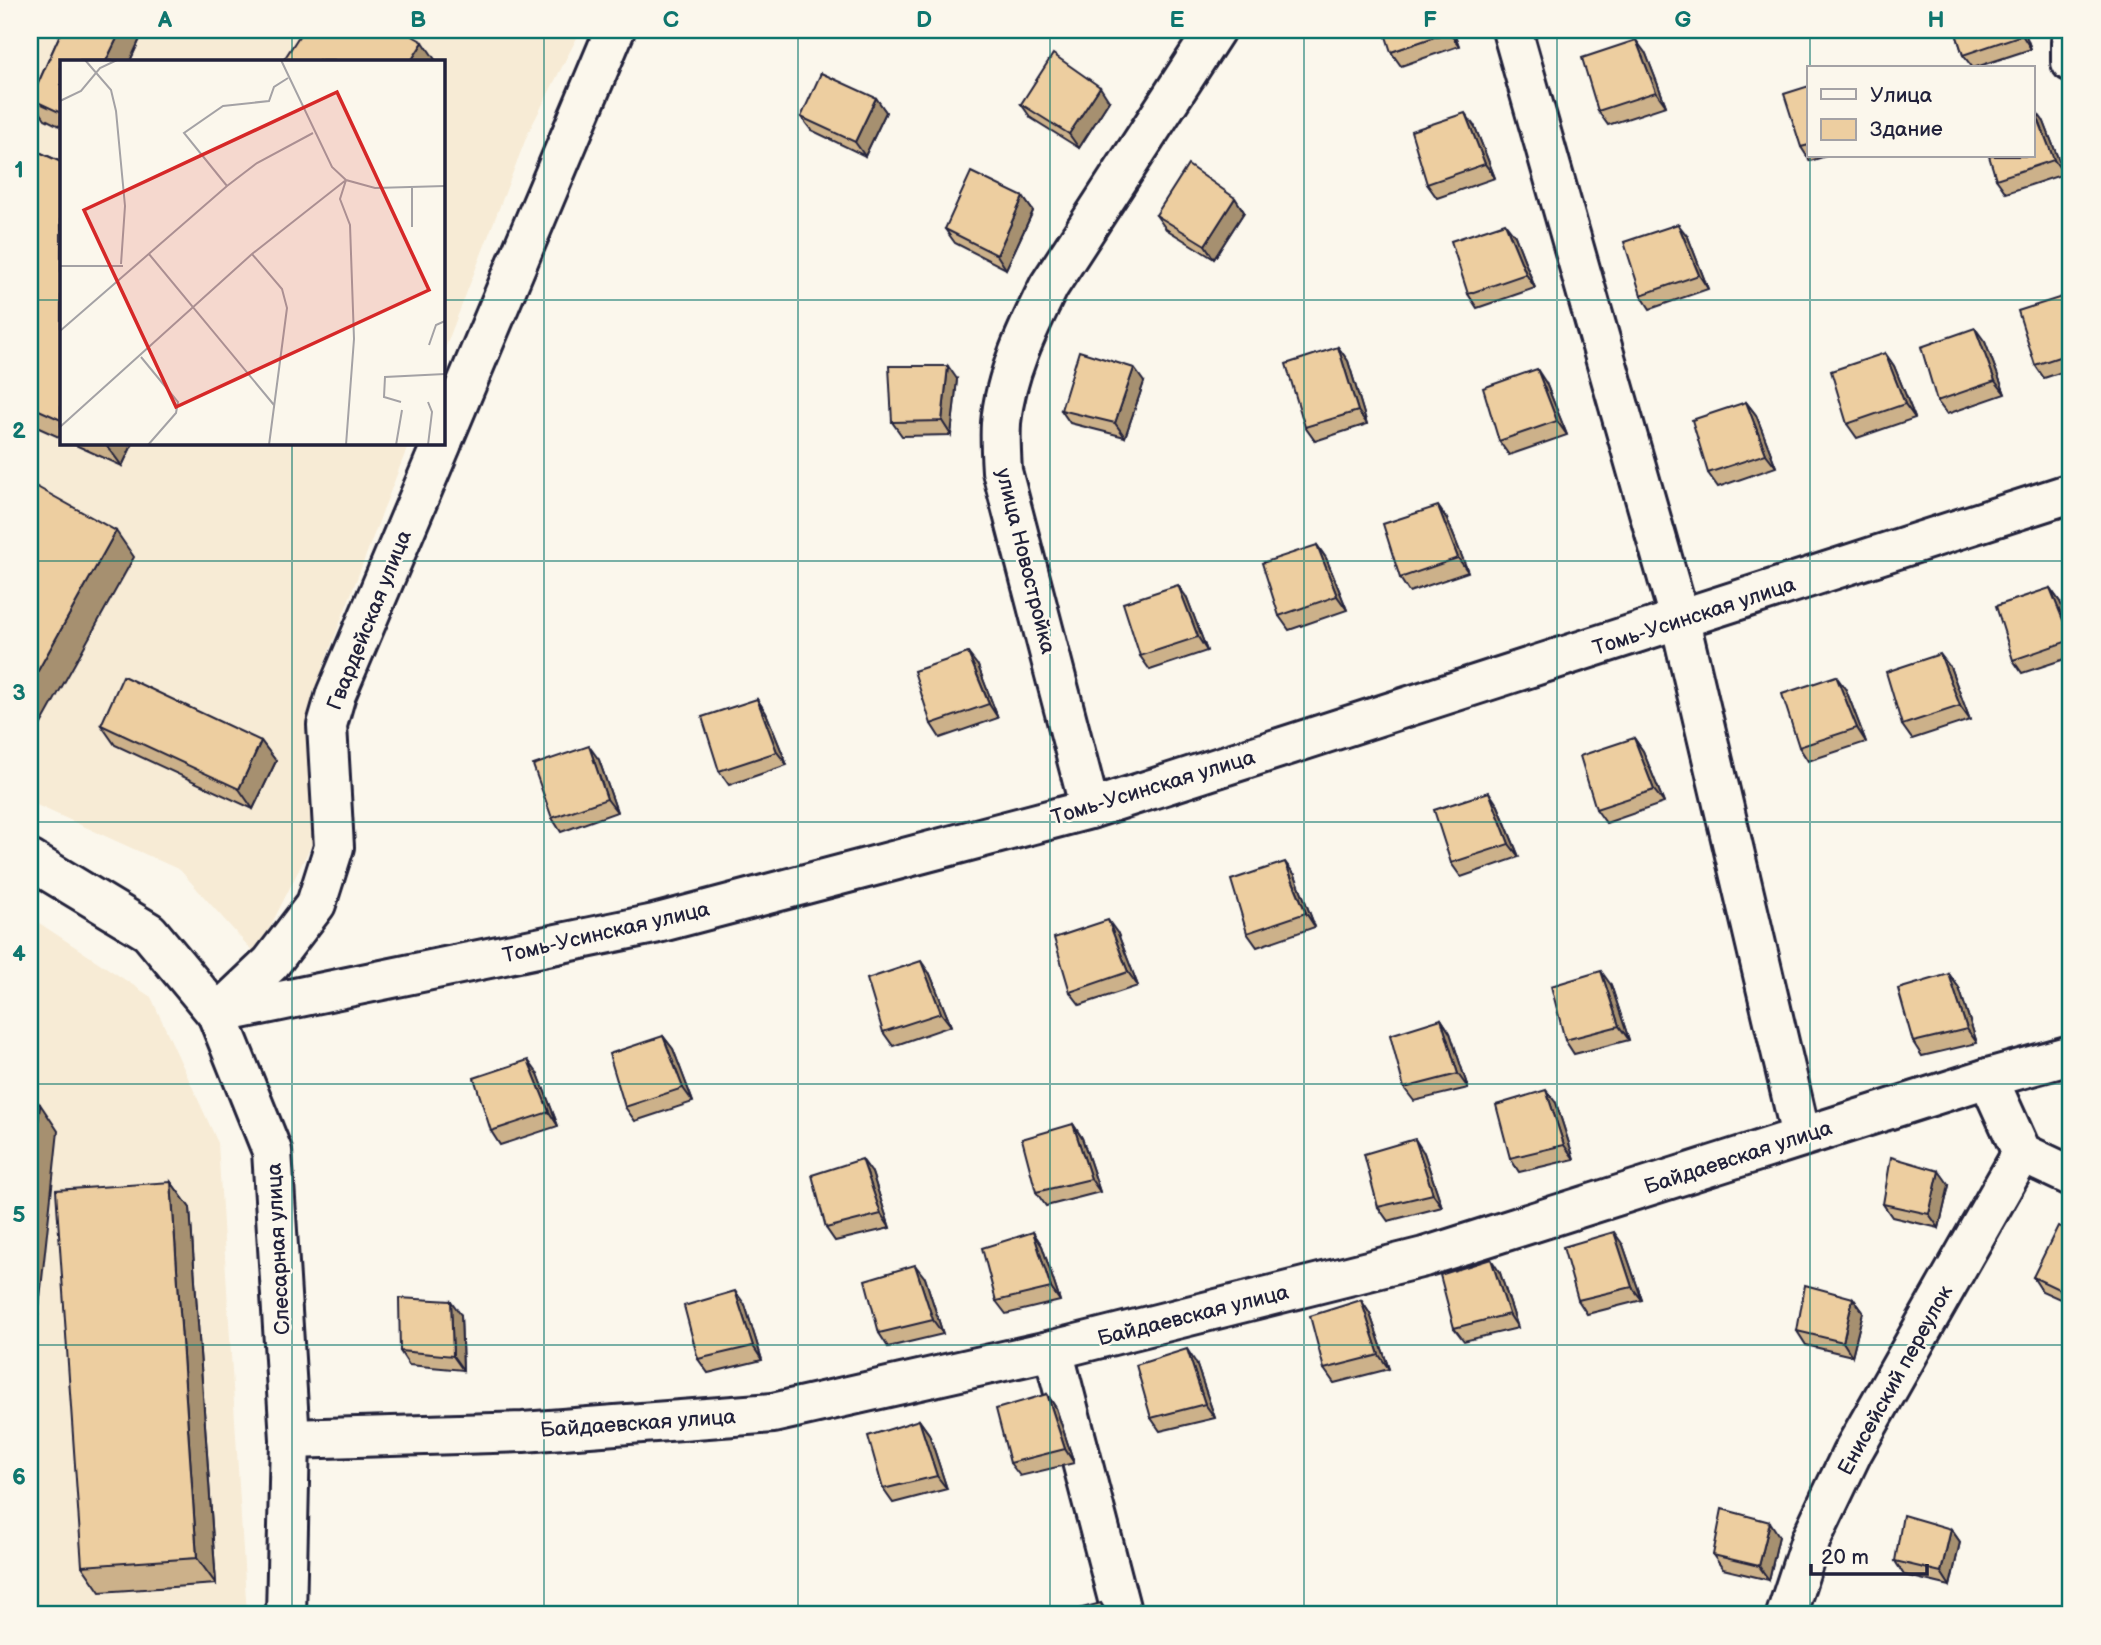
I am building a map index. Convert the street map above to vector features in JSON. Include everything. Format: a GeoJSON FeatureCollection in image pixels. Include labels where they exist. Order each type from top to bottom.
{"type":"FeatureCollection","features":[{"type":"Feature","properties":{"kind":"street","name":"Гвардейская улица"},"geometry":{"type":"LineString","coordinates":[[444,436],[615,30]]}},
{"type":"Feature","properties":{"kind":"street","name":"улица Новостройка"},"geometry":{"type":"LineString","coordinates":[[1090,808],[1002,471],[1001,422],[1010,378],[1027,330],[1049,286],[1216,30]]}},
{"type":"Feature","properties":{"kind":"street"},"geometry":{"type":"LineString","coordinates":[[1512,30],[1680,621],[1801,1136]]}},
{"type":"Feature","properties":{"kind":"street"},"geometry":{"type":"LineString","coordinates":[[2071,42],[2071,62]]}},
{"type":"Feature","properties":{"kind":"street","name":"Гвардейская улица"},"geometry":{"type":"LineString","coordinates":[[218,1014],[271,964],[316,904],[334,847],[327,725],[336,694],[441,444]]}},
{"type":"Feature","properties":{"kind":"street","name":"Томь-Усинская улица"},"geometry":{"type":"LineString","coordinates":[[218,1014],[654,924],[1090,808],[1680,621],[2071,493]]}},
{"type":"Feature","properties":{"kind":"street","name":"Слесарная улица"},"geometry":{"type":"LineString","coordinates":[[30,860],[149,932],[218,1014],[272,1151],[290,1439],[286,1615]]}},
{"type":"Feature","properties":{"kind":"street","name":"Байдаевская улица"},"geometry":{"type":"LineString","coordinates":[[290,1439],[523,1432],[773,1413],[1054,1350],[1424,1257],[1988,1077],[2071,1055]]}},
{"type":"Feature","properties":{"kind":"street"},"geometry":{"type":"LineString","coordinates":[[1988,1077],[2022,1153],[2071,1176]]}},
{"type":"Feature","properties":{"kind":"street","name":"Енисейский переулок"},"geometry":{"type":"LineString","coordinates":[[1786,1615],[1811,1539],[1852,1453],[2022,1153]]}},
{"type":"Feature","properties":{"kind":"street"},"geometry":{"type":"LineString","coordinates":[[1054,1350],[1122,1615]]}},
{"type":"Feature","properties":{"kind":"shaded area"},"geometry":{"type":"Polygon","coordinates":[[[30,30],[581,30],[528,133],[444,351],[444,60],[60,60],[60,444],[409,444],[312,696],[323,822],[256,955],[180,870],[30,802],[30,30]]]}},
{"type":"Feature","properties":{"kind":"shaded area"},"geometry":{"type":"Polygon","coordinates":[[[30,917],[151,997],[218,1143],[247,1615],[30,1615],[30,917]]]}},
{"type":"Feature","properties":{"kind":"building"},"geometry":{"type":"Polygon","coordinates":[[[62,30],[121,30],[106,60],[60,60],[60,113],[31,99],[62,30]]]}},
{"type":"Feature","properties":{"kind":"building"},"geometry":{"type":"Polygon","coordinates":[[[303,30],[402,30],[423,42],[412,60],[284,60],[303,30]]]}},
{"type":"Feature","properties":{"kind":"building"},"geometry":{"type":"Polygon","coordinates":[[[1384,30],[1448,30],[1449,32],[1391,52],[1384,30]]]}},
{"type":"Feature","properties":{"kind":"building"},"geometry":{"type":"Polygon","coordinates":[[[1955,30],[2019,30],[2022,35],[1963,55],[1955,30]]]}},
{"type":"Feature","properties":{"kind":"building"},"geometry":{"type":"Polygon","coordinates":[[[1636,40],[1656,92],[1598,111],[1582,58],[1636,40]]]}},
{"type":"Feature","properties":{"kind":"building"},"geometry":{"type":"Polygon","coordinates":[[[1053,54],[1100,87],[1069,134],[1021,104],[1053,54]]]}},
{"type":"Feature","properties":{"kind":"building"},"geometry":{"type":"Polygon","coordinates":[[[821,73],[876,98],[855,142],[801,117],[821,73]]]}},
{"type":"Feature","properties":{"kind":"building"},"geometry":{"type":"Polygon","coordinates":[[[1807,87],[1807,146],[1801,147],[1784,94],[1807,87]]]}},
{"type":"Feature","properties":{"kind":"building"},"geometry":{"type":"Polygon","coordinates":[[[2035,111],[2054,160],[1996,179],[1990,158],[2035,158],[2035,111]]]}},
{"type":"Feature","properties":{"kind":"building"},"geometry":{"type":"Polygon","coordinates":[[[1465,113],[1485,164],[1427,184],[1411,131],[1465,113]]]}},
{"type":"Feature","properties":{"kind":"building"},"geometry":{"type":"Polygon","coordinates":[[[30,148],[60,162],[60,420],[30,406],[30,148]]]}},
{"type":"Feature","properties":{"kind":"building"},"geometry":{"type":"Polygon","coordinates":[[[1188,165],[1235,198],[1205,245],[1156,215],[1188,165]]]}},
{"type":"Feature","properties":{"kind":"building"},"geometry":{"type":"Polygon","coordinates":[[[971,172],[1023,197],[997,255],[945,229],[971,172]]]}},
{"type":"Feature","properties":{"kind":"building"},"geometry":{"type":"Polygon","coordinates":[[[1505,223],[1526,274],[1468,294],[1451,241],[1505,223]]]}},
{"type":"Feature","properties":{"kind":"building"},"geometry":{"type":"Polygon","coordinates":[[[1678,224],[1699,275],[1641,295],[1624,242],[1678,224]]]}},
{"type":"Feature","properties":{"kind":"building"},"geometry":{"type":"Polygon","coordinates":[[[2071,294],[2071,353],[2035,365],[2018,311],[2071,294]]]}},
{"type":"Feature","properties":{"kind":"building"},"geometry":{"type":"Polygon","coordinates":[[[1975,328],[1995,381],[1937,401],[1921,347],[1975,328]]]}},
{"type":"Feature","properties":{"kind":"building"},"geometry":{"type":"Polygon","coordinates":[[[1338,347],[1358,411],[1305,427],[1286,364],[1338,347]]]}},
{"type":"Feature","properties":{"kind":"building"},"geometry":{"type":"Polygon","coordinates":[[[1079,351],[1134,368],[1115,423],[1061,410],[1079,351]]]}},
{"type":"Feature","properties":{"kind":"building"},"geometry":{"type":"Polygon","coordinates":[[[1885,353],[1905,404],[1847,424],[1831,371],[1885,353]]]}},
{"type":"Feature","properties":{"kind":"building"},"geometry":{"type":"Polygon","coordinates":[[[889,366],[948,366],[942,421],[892,422],[889,366]]]}},
{"type":"Feature","properties":{"kind":"building"},"geometry":{"type":"Polygon","coordinates":[[[1537,369],[1557,421],[1499,441],[1483,388],[1537,369]]]}},
{"type":"Feature","properties":{"kind":"building"},"geometry":{"type":"Polygon","coordinates":[[[1746,402],[1766,454],[1708,473],[1692,420],[1746,402]]]}},
{"type":"Feature","properties":{"kind":"building"},"geometry":{"type":"Polygon","coordinates":[[[30,483],[116,531],[30,685],[30,483]]]}},
{"type":"Feature","properties":{"kind":"building"},"geometry":{"type":"Polygon","coordinates":[[[1438,506],[1458,558],[1400,578],[1383,524],[1438,506]]]}},
{"type":"Feature","properties":{"kind":"building"},"geometry":{"type":"Polygon","coordinates":[[[1317,545],[1337,596],[1279,616],[1262,563],[1317,545]]]}},
{"type":"Feature","properties":{"kind":"building"},"geometry":{"type":"Polygon","coordinates":[[[1178,585],[1198,637],[1140,656],[1123,603],[1178,585]]]}},
{"type":"Feature","properties":{"kind":"building"},"geometry":{"type":"Polygon","coordinates":[[[2050,588],[2071,640],[2013,660],[1996,606],[2050,588]]]}},
{"type":"Feature","properties":{"kind":"building"},"geometry":{"type":"Polygon","coordinates":[[[968,653],[989,704],[931,724],[914,671],[968,653]]]}},
{"type":"Feature","properties":{"kind":"building"},"geometry":{"type":"Polygon","coordinates":[[[1940,654],[1960,706],[1902,725],[1886,672],[1940,654]]]}},
{"type":"Feature","properties":{"kind":"building"},"geometry":{"type":"Polygon","coordinates":[[[123,676],[261,741],[239,789],[101,725],[123,676]]]}},
{"type":"Feature","properties":{"kind":"building"},"geometry":{"type":"Polygon","coordinates":[[[1836,676],[1857,728],[1799,747],[1782,694],[1836,676]]]}},
{"type":"Feature","properties":{"kind":"building"},"geometry":{"type":"Polygon","coordinates":[[[757,699],[777,752],[719,771],[702,717],[757,699]]]}},
{"type":"Feature","properties":{"kind":"building"},"geometry":{"type":"Polygon","coordinates":[[[1634,738],[1654,790],[1596,809],[1580,756],[1634,738]]]}},
{"type":"Feature","properties":{"kind":"building"},"geometry":{"type":"Polygon","coordinates":[[[589,746],[607,799],[552,818],[533,765],[589,746]]]}},
{"type":"Feature","properties":{"kind":"building"},"geometry":{"type":"Polygon","coordinates":[[[1489,792],[1509,844],[1451,863],[1434,810],[1489,792]]]}},
{"type":"Feature","properties":{"kind":"building"},"geometry":{"type":"Polygon","coordinates":[[[1285,862],[1306,913],[1247,933],[1231,880],[1285,862]]]}},
{"type":"Feature","properties":{"kind":"building"},"geometry":{"type":"Polygon","coordinates":[[[1108,920],[1128,972],[1070,992],[1054,938],[1108,920]]]}},
{"type":"Feature","properties":{"kind":"building"},"geometry":{"type":"Polygon","coordinates":[[[2071,936],[2071,960],[2065,937],[2071,936]]]}},
{"type":"Feature","properties":{"kind":"building"},"geometry":{"type":"Polygon","coordinates":[[[921,961],[941,1013],[883,1032],[867,979],[921,961]]]}},
{"type":"Feature","properties":{"kind":"building"},"geometry":{"type":"Polygon","coordinates":[[[1601,971],[1619,1026],[1565,1040],[1551,986],[1601,971]]]}},
{"type":"Feature","properties":{"kind":"building"},"geometry":{"type":"Polygon","coordinates":[[[1949,974],[1967,1029],[1913,1042],[1898,989],[1949,974]]]}},
{"type":"Feature","properties":{"kind":"building"},"geometry":{"type":"Polygon","coordinates":[[[1441,1019],[1458,1074],[1404,1088],[1390,1035],[1441,1019]]]}},
{"type":"Feature","properties":{"kind":"building"},"geometry":{"type":"Polygon","coordinates":[[[663,1036],[683,1088],[625,1107],[609,1054],[663,1036]]]}},
{"type":"Feature","properties":{"kind":"building"},"geometry":{"type":"Polygon","coordinates":[[[528,1060],[549,1112],[491,1131],[474,1078],[528,1060]]]}},
{"type":"Feature","properties":{"kind":"building"},"geometry":{"type":"Polygon","coordinates":[[[1546,1090],[1564,1145],[1510,1158],[1496,1105],[1546,1090]]]}},
{"type":"Feature","properties":{"kind":"building"},"geometry":{"type":"Polygon","coordinates":[[[30,1103],[40,1104],[30,1196],[30,1103]]]}},
{"type":"Feature","properties":{"kind":"building"},"geometry":{"type":"Polygon","coordinates":[[[1073,1124],[1091,1179],[1036,1192],[1022,1139],[1073,1124]]]}},
{"type":"Feature","properties":{"kind":"building"},"geometry":{"type":"Polygon","coordinates":[[[1415,1139],[1433,1194],[1378,1207],[1364,1154],[1415,1139]]]}},
{"type":"Feature","properties":{"kind":"building"},"geometry":{"type":"Polygon","coordinates":[[[1891,1157],[1939,1171],[1929,1214],[1883,1204],[1891,1157]]]}},
{"type":"Feature","properties":{"kind":"building"},"geometry":{"type":"Polygon","coordinates":[[[862,1159],[881,1214],[826,1228],[812,1175],[862,1159]]]}},
{"type":"Feature","properties":{"kind":"building"},"geometry":{"type":"Polygon","coordinates":[[[171,1182],[197,1558],[82,1566],[56,1190],[171,1182]]]}},
{"type":"Feature","properties":{"kind":"building"},"geometry":{"type":"Polygon","coordinates":[[[2058,1226],[2071,1231],[2071,1295],[2033,1277],[2058,1226]]]}},
{"type":"Feature","properties":{"kind":"building"},"geometry":{"type":"Polygon","coordinates":[[[1033,1232],[1051,1288],[996,1301],[982,1248],[1033,1232]]]}},
{"type":"Feature","properties":{"kind":"building"},"geometry":{"type":"Polygon","coordinates":[[[1614,1232],[1632,1287],[1578,1300],[1563,1247],[1614,1232]]]}},
{"type":"Feature","properties":{"kind":"building"},"geometry":{"type":"Polygon","coordinates":[[[1491,1259],[1509,1314],[1454,1328],[1440,1275],[1491,1259]]]}},
{"type":"Feature","properties":{"kind":"building"},"geometry":{"type":"Polygon","coordinates":[[[915,1265],[933,1320],[879,1333],[865,1280],[915,1265]]]}},
{"type":"Feature","properties":{"kind":"building"},"geometry":{"type":"Polygon","coordinates":[[[1805,1285],[1853,1298],[1843,1342],[1797,1331],[1805,1285]]]}},
{"type":"Feature","properties":{"kind":"building"},"geometry":{"type":"Polygon","coordinates":[[[735,1291],[753,1346],[698,1359],[684,1306],[735,1291]]]}},
{"type":"Feature","properties":{"kind":"building"},"geometry":{"type":"Polygon","coordinates":[[[399,1298],[451,1301],[453,1356],[400,1351],[399,1298]]]}},
{"type":"Feature","properties":{"kind":"building"},"geometry":{"type":"Polygon","coordinates":[[[1361,1300],[1379,1355],[1324,1369],[1310,1316],[1361,1300]]]}},
{"type":"Feature","properties":{"kind":"building"},"geometry":{"type":"Polygon","coordinates":[[[1187,1349],[1205,1404],[1151,1418],[1136,1365],[1187,1349]]]}},
{"type":"Feature","properties":{"kind":"building"},"geometry":{"type":"Polygon","coordinates":[[[1047,1394],[1065,1449],[1010,1463],[996,1409],[1047,1394]]]}},
{"type":"Feature","properties":{"kind":"building"},"geometry":{"type":"Polygon","coordinates":[[[919,1420],[937,1476],[883,1489],[868,1436],[919,1420]]]}},
{"type":"Feature","properties":{"kind":"building"},"geometry":{"type":"Polygon","coordinates":[[[1722,1509],[1770,1522],[1759,1566],[1713,1555],[1722,1509]]]}},
{"type":"Feature","properties":{"kind":"building"},"geometry":{"type":"Polygon","coordinates":[[[1903,1515],[1951,1529],[1941,1572],[1895,1561],[1903,1515]]]}},
{"type":"Feature","properties":{"kind":"building"},"geometry":{"type":"Polygon","coordinates":[[[1101,1603],[1104,1615],[1056,1615],[1101,1603]]]}}]}
